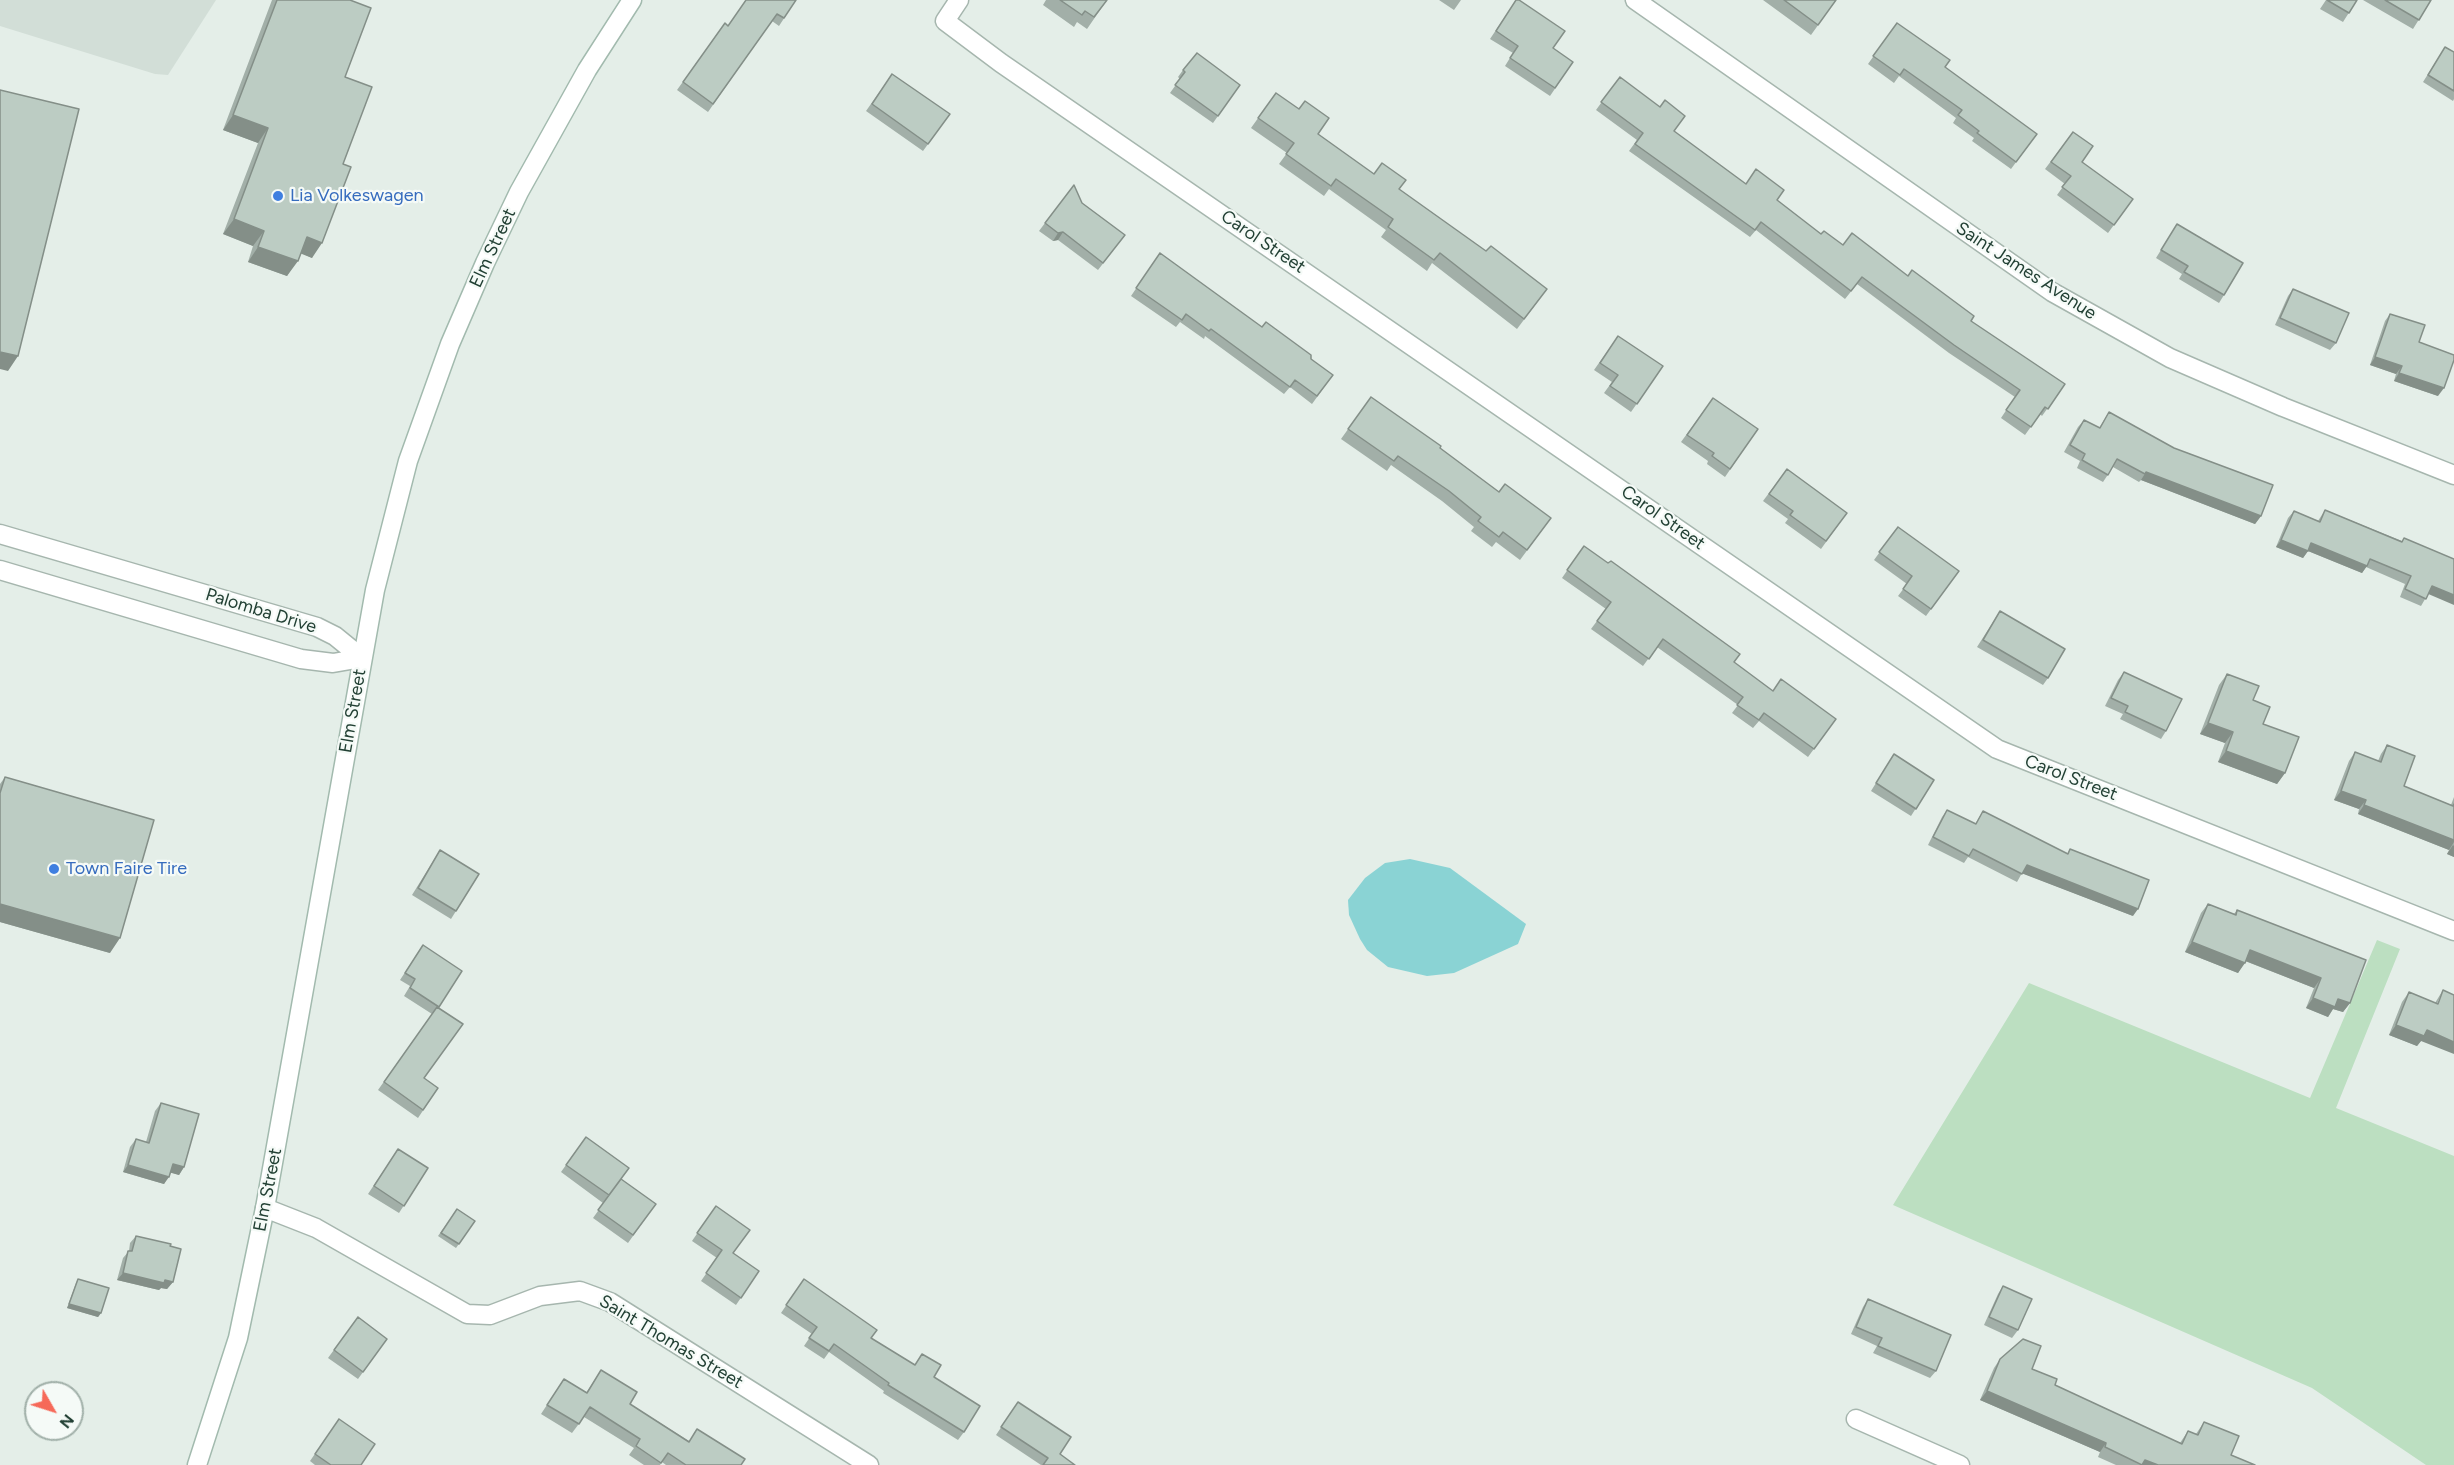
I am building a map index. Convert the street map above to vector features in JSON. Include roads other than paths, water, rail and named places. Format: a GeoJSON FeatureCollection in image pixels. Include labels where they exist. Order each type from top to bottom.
{"type":"FeatureCollection","features":[{"type":"Feature","properties":{"kind":"street","name":"Elm Street"},"geometry":{"type":"LineString","coordinates":[[197,1465],[236,1347],[265,1208],[362,658],[392,517],[421,423],[450,344],[484,263],[519,192],[587,70],[632,0]]}},
{"type":"Feature","properties":{"kind":"street","name":"Carol Street"},"geometry":{"type":"LineString","coordinates":[[959,0],[945,21],[1001,63],[1998,749],[2454,931]]}},
{"type":"Feature","properties":{"kind":"street","name":"Saint James Avenue"},"geometry":{"type":"LineString","coordinates":[[1635,0],[2052,292],[2170,358],[2283,407],[2454,475]]}},
{"type":"Feature","properties":{"kind":"street","name":"Palomba Drive"},"geometry":{"type":"LineString","coordinates":[[0,534],[317,627],[335,636],[362,658]]}},
{"type":"Feature","properties":{"kind":"street","name":"Palomba Drive"},"geometry":{"type":"LineString","coordinates":[[0,570],[301,659],[333,663],[362,658]]}},
{"type":"Feature","properties":{"kind":"street","name":"Saint Thomas Street"},"geometry":{"type":"LineString","coordinates":[[265,1208],[316,1228],[467,1314],[490,1315],[540,1296],[580,1291],[610,1302],[869,1465]]}},
{"type":"Feature","properties":{"kind":"street"},"geometry":{"type":"LineString","coordinates":[[1856,1419],[1960,1465]]}},
{"type":"Feature","properties":{"kind":"water"},"geometry":{"type":"Polygon","coordinates":[[[1410,859],[1450,868],[1526,924],[1518,944],[1454,973],[1427,976],[1388,967],[1367,950],[1360,939],[1349,915],[1348,900],[1365,878],[1385,863],[1410,859]]]}},
{"type":"Feature","properties":{"kind":"place","name":"Lia Volkeswagen"},"geometry":{"type":"Point","coordinates":[278,196]}},
{"type":"Feature","properties":{"kind":"place","name":"Town Faire Tire"},"geometry":{"type":"Point","coordinates":[54,869]}}]}
